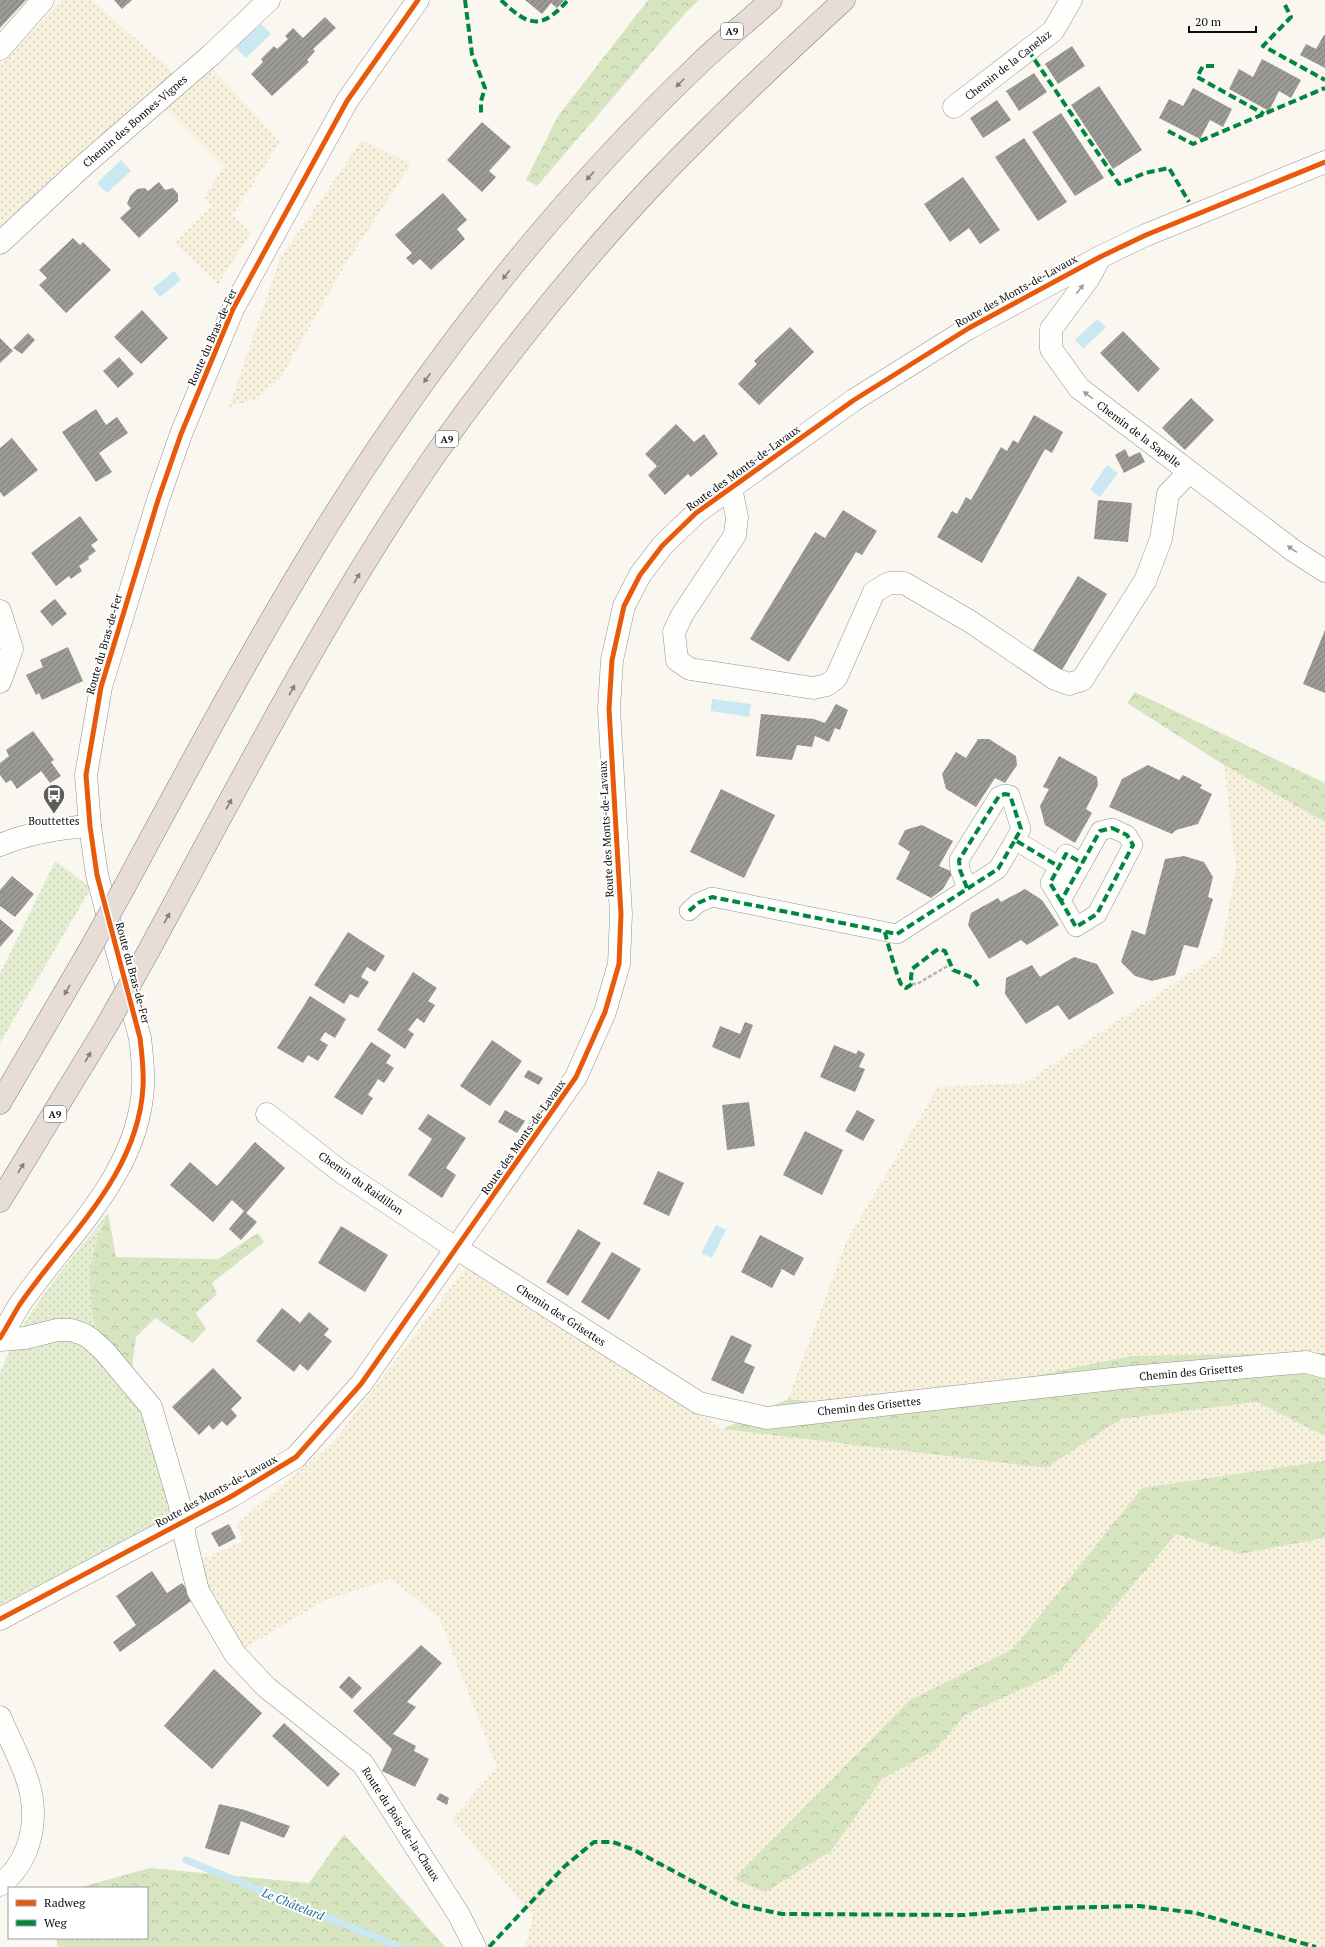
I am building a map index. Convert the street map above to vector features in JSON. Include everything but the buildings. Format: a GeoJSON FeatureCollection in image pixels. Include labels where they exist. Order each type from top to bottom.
{"type":"FeatureCollection","features":[{"type":"Feature","properties":{"kind":"highway","name":"A9"},"geometry":{"type":"LineString","coordinates":[[0,1103],[86,956],[224,701],[273,614],[354,484],[426,379],[461,332],[539,234],[619,145],[763,0]]}},
{"type":"Feature","properties":{"kind":"highway","name":"A9"},"geometry":{"type":"LineString","coordinates":[[701,62],[771,0]]}},
{"type":"Feature","properties":{"kind":"highway","name":"A9"},"geometry":{"type":"LineString","coordinates":[[0,1201],[107,1025],[324,633],[386,529],[461,419],[550,303],[650,189],[745,92],[844,0]]}},
{"type":"Feature","properties":{"kind":"street"},"geometry":{"type":"LineString","coordinates":[[0,49],[43,0]]}},
{"type":"Feature","properties":{"kind":"street","name":"Chemin des Bonnes-Vignes"},"geometry":{"type":"LineString","coordinates":[[0,243],[84,165],[211,55],[269,0]]}},
{"type":"Feature","properties":{"kind":"street","name":"Route du Bras-de-Fer"},"geometry":{"type":"LineString","coordinates":[[0,1339],[20,1304],[106,1191],[128,1148],[143,1088],[143,1065],[140,1038],[97,875],[90,826],[86,775],[101,687],[146,538],[181,434],[233,309],[269,240],[347,101],[418,0]]}},
{"type":"Feature","properties":{"kind":"street","name":"Chemin de la Canelaz"},"geometry":{"type":"LineString","coordinates":[[954,107],[1053,32],[1071,0]]}},
{"type":"Feature","properties":{"kind":"street","name":"Route des Monts-de-Lavaux"},"geometry":{"type":"LineString","coordinates":[[6,1616],[183,1522],[261,1479],[296,1457],[361,1384],[576,1077],[605,1012],[619,964],[621,914],[609,709],[612,660],[624,606],[640,575],[662,546],[696,513],[854,400],[969,328],[1100,257],[1146,235],[1325,162]]}},
{"type":"Feature","properties":{"kind":"street","name":"Chemin de la Sapelle"},"geometry":{"type":"LineString","coordinates":[[1100,257],[1089,278],[1051,328],[1051,349],[1079,388],[1294,551],[1325,571]]}},
{"type":"Feature","properties":{"kind":"street"},"geometry":{"type":"LineString","coordinates":[[731,488],[737,517],[735,535],[682,615],[674,632],[677,660],[690,669],[813,688],[827,685],[836,678],[874,592],[889,583],[904,583],[971,622],[1055,679],[1070,684],[1082,680],[1145,581],[1161,539],[1168,494],[1189,472]]}},
{"type":"Feature","properties":{"kind":"street"},"geometry":{"type":"LineString","coordinates":[[0,611],[12,649],[0,682]]}},
{"type":"Feature","properties":{"kind":"street"},"geometry":{"type":"LineString","coordinates":[[689,911],[698,903],[712,897],[897,934],[998,869],[1020,829],[1010,796],[1005,794],[1000,796],[959,860],[960,870],[967,888]]}},
{"type":"Feature","properties":{"kind":"street"},"geometry":{"type":"LineString","coordinates":[[0,845],[22,836],[57,828],[90,826]]}},
{"type":"Feature","properties":{"kind":"street"},"geometry":{"type":"LineString","coordinates":[[1061,901],[1100,831],[1112,828],[1127,835],[1133,845],[1098,914],[1076,927],[1050,883],[1058,866],[1066,854],[1082,862]]}},
{"type":"Feature","properties":{"kind":"street"},"geometry":{"type":"LineString","coordinates":[[1015,840],[1058,866]]}},
{"type":"Feature","properties":{"kind":"street","name":"Chemin du Raidillon"},"geometry":{"type":"LineString","coordinates":[[267,1114],[340,1171],[457,1249]]}},
{"type":"Feature","properties":{"kind":"street","name":"Chemin des Grisettes"},"geometry":{"type":"LineString","coordinates":[[457,1249],[698,1403],[766,1418],[1130,1377],[1306,1362],[1325,1367]]}},
{"type":"Feature","properties":{"kind":"street","name":"Route du Bois-de-la-Chaux"},"geometry":{"type":"LineString","coordinates":[[0,1339],[25,1338],[57,1330],[71,1330],[91,1339],[105,1352],[151,1407],[179,1502],[184,1537],[198,1591],[235,1654],[266,1687],[363,1764],[459,1915],[475,1947]]}},
{"type":"Feature","properties":{"kind":"street"},"geometry":{"type":"LineString","coordinates":[[0,1717],[27,1779],[32,1800],[33,1815],[32,1831],[24,1855],[16,1868],[0,1885]]}},
{"type":"Feature","properties":{"kind":"path"},"geometry":{"type":"LineString","coordinates":[[912,984],[917,984],[951,964]]}},
{"type":"Feature","properties":{"kind":"shaded area"},"geometry":{"type":"Polygon","coordinates":[[[61,0],[91,0],[179,77],[0,234],[0,67],[61,0]]]}},
{"type":"Feature","properties":{"kind":"shaded area"},"geometry":{"type":"Polygon","coordinates":[[[210,66],[280,142],[232,216],[251,232],[218,284],[175,243],[212,206],[204,197],[224,167],[165,108],[210,66]]]}},
{"type":"Feature","properties":{"kind":"shaded area"},"geometry":{"type":"Polygon","coordinates":[[[362,140],[411,164],[340,273],[280,379],[254,400],[229,407],[280,259],[362,140]]]}},
{"type":"Feature","properties":{"kind":"shaded area"},"geometry":{"type":"Polygon","coordinates":[[[1224,765],[1325,822],[1325,1353],[1130,1356],[875,1409],[788,1399],[847,1240],[938,1087],[1024,1083],[1221,952],[1236,868],[1224,765]]]}},
{"type":"Feature","properties":{"kind":"shaded area"},"geometry":{"type":"Polygon","coordinates":[[[467,1266],[723,1429],[1046,1468],[1121,1419],[1257,1402],[1325,1436],[1325,1461],[1142,1488],[1013,1649],[910,1700],[831,1851],[882,1779],[935,1750],[965,1715],[1059,1672],[1176,1533],[1240,1554],[1325,1538],[1325,1947],[525,1947],[533,1916],[452,1819],[497,1767],[439,1617],[391,1579],[325,1600],[235,1654],[191,1564],[243,1541],[237,1524],[334,1441],[467,1266]]]}},
{"type":"Feature","properties":{"kind":"green space"},"geometry":{"type":"Polygon","coordinates":[[[648,0],[699,0],[687,11],[537,186],[526,180],[558,116],[648,0]]]}},
{"type":"Feature","properties":{"kind":"green space"},"geometry":{"type":"Polygon","coordinates":[[[1135,692],[1325,783],[1325,822],[1224,765],[1127,703],[1135,692]]]}},
{"type":"Feature","properties":{"kind":"green space"},"geometry":{"type":"Polygon","coordinates":[[[55,861],[91,888],[0,1043],[0,974],[55,861]]]}},
{"type":"Feature","properties":{"kind":"green space"},"geometry":{"type":"Polygon","coordinates":[[[108,1213],[98,1237],[93,1317],[151,1407],[183,1522],[0,1619],[0,1373],[9,1351],[34,1309],[62,1270],[108,1213]]]}},
{"type":"Feature","properties":{"kind":"green space"},"geometry":{"type":"Polygon","coordinates":[[[108,1213],[116,1257],[218,1259],[258,1233],[264,1242],[212,1283],[217,1294],[196,1313],[206,1329],[193,1343],[155,1318],[136,1337],[130,1382],[106,1346],[93,1317],[89,1272],[98,1237],[108,1213]]]}},
{"type":"Feature","properties":{"kind":"green space"},"geometry":{"type":"Polygon","coordinates":[[[1325,1353],[1325,1436],[1257,1402],[1121,1419],[1046,1468],[723,1429],[788,1399],[875,1409],[1130,1356],[1325,1353]]]}},
{"type":"Feature","properties":{"kind":"green space"},"geometry":{"type":"Polygon","coordinates":[[[1325,1461],[1325,1538],[1240,1554],[1176,1534],[1059,1672],[965,1715],[935,1750],[882,1779],[831,1851],[765,1892],[734,1879],[910,1700],[1013,1649],[1142,1488],[1325,1461]]]}},
{"type":"Feature","properties":{"kind":"green space"},"geometry":{"type":"Polygon","coordinates":[[[344,1834],[445,1947],[57,1946],[57,1939],[148,1939],[148,1887],[82,1887],[150,1868],[309,1883],[344,1834]]]}},
{"type":"Feature","properties":{"kind":"water"},"geometry":{"type":"Polygon","coordinates":[[[261,24],[271,34],[246,58],[236,48],[261,24]]]}},
{"type":"Feature","properties":{"kind":"water"},"geometry":{"type":"Polygon","coordinates":[[[121,160],[131,171],[107,193],[97,183],[121,160]]]}},
{"type":"Feature","properties":{"kind":"water"},"geometry":{"type":"Polygon","coordinates":[[[174,271],[181,280],[160,297],[153,288],[174,271]]]}},
{"type":"Feature","properties":{"kind":"water"},"geometry":{"type":"Polygon","coordinates":[[[1097,319],[1106,327],[1083,349],[1075,340],[1097,319]]]}},
{"type":"Feature","properties":{"kind":"water"},"geometry":{"type":"Polygon","coordinates":[[[1107,465],[1118,473],[1100,497],[1090,490],[1107,465]]]}},
{"type":"Feature","properties":{"kind":"water"},"geometry":{"type":"Polygon","coordinates":[[[712,699],[751,704],[749,717],[711,711],[712,699]]]}},
{"type":"Feature","properties":{"kind":"water"},"geometry":{"type":"Polygon","coordinates":[[[716,1225],[726,1230],[712,1258],[701,1253],[716,1225]]]}},
{"type":"Feature","properties":{"kind":"waterway","name":"Le Châtelard"},"geometry":{"type":"LineString","coordinates":[[186,1860],[400,1947]]}},
{"type":"Feature","properties":{"kind":"marked path"},"geometry":{"type":"LineString","coordinates":[[465,0],[472,54],[485,88],[481,101],[481,113]]}},
{"type":"Feature","properties":{"kind":"marked path"},"geometry":{"type":"LineString","coordinates":[[501,0],[519,15],[527,20],[534,21],[550,17],[568,0]]}},
{"type":"Feature","properties":{"kind":"marked path"},"geometry":{"type":"LineString","coordinates":[[1285,5],[1291,17],[1263,46],[1325,80]]}},
{"type":"Feature","properties":{"kind":"marked path"},"geometry":{"type":"LineString","coordinates":[[1028,50],[1119,184],[1145,173],[1169,168],[1189,202]]}},
{"type":"Feature","properties":{"kind":"marked path"},"geometry":{"type":"LineString","coordinates":[[1214,66],[1203,66],[1197,77],[1264,114]]}},
{"type":"Feature","properties":{"kind":"marked path"},"geometry":{"type":"LineString","coordinates":[[1168,131],[1193,144],[1325,88]]}},
{"type":"Feature","properties":{"kind":"marked path"},"geometry":{"type":"LineString","coordinates":[[967,888],[960,870],[959,860],[999,796],[1005,794],[1010,795],[1021,829],[1015,840]]}},
{"type":"Feature","properties":{"kind":"marked path"},"geometry":{"type":"LineString","coordinates":[[1112,828],[1127,835],[1133,845],[1097,914],[1076,927],[1061,901],[1100,831],[1112,828]]}},
{"type":"Feature","properties":{"kind":"marked path"},"geometry":{"type":"LineString","coordinates":[[689,911],[698,903],[712,897],[897,934],[998,869],[1015,840],[1058,866]]}},
{"type":"Feature","properties":{"kind":"marked path"},"geometry":{"type":"LineString","coordinates":[[1061,901],[1050,883],[1066,854],[1082,863]]}},
{"type":"Feature","properties":{"kind":"marked path"},"geometry":{"type":"LineString","coordinates":[[885,932],[899,981],[906,988],[912,984],[912,969],[938,949],[945,951],[953,970],[973,978],[978,986]]}},
{"type":"Feature","properties":{"kind":"marked path"},"geometry":{"type":"LineString","coordinates":[[489,1947],[565,1866],[594,1842],[613,1842],[634,1850],[735,1904],[782,1914],[964,1915],[1054,1908],[1139,1906],[1196,1913],[1316,1947]]}},
{"type":"Feature","properties":{"kind":"cycle path"},"geometry":{"type":"LineString","coordinates":[[0,1338],[20,1304],[97,1203],[114,1176],[128,1148],[138,1119],[143,1087],[143,1062],[140,1038],[97,875],[90,826],[86,775],[101,687],[158,500],[181,434],[233,309],[347,101],[418,0]]}},
{"type":"Feature","properties":{"kind":"cycle path"},"geometry":{"type":"LineString","coordinates":[[0,1619],[232,1496],[296,1457],[361,1384],[576,1077],[605,1012],[619,964],[621,914],[609,709],[612,660],[624,606],[640,575],[662,546],[696,513],[854,400],[969,328],[1100,257],[1146,235],[1325,162]]}},
{"type":"Feature","properties":{"kind":"place","name":"Bouttettes"},"geometry":{"type":"Point","coordinates":[54,814]}}]}
